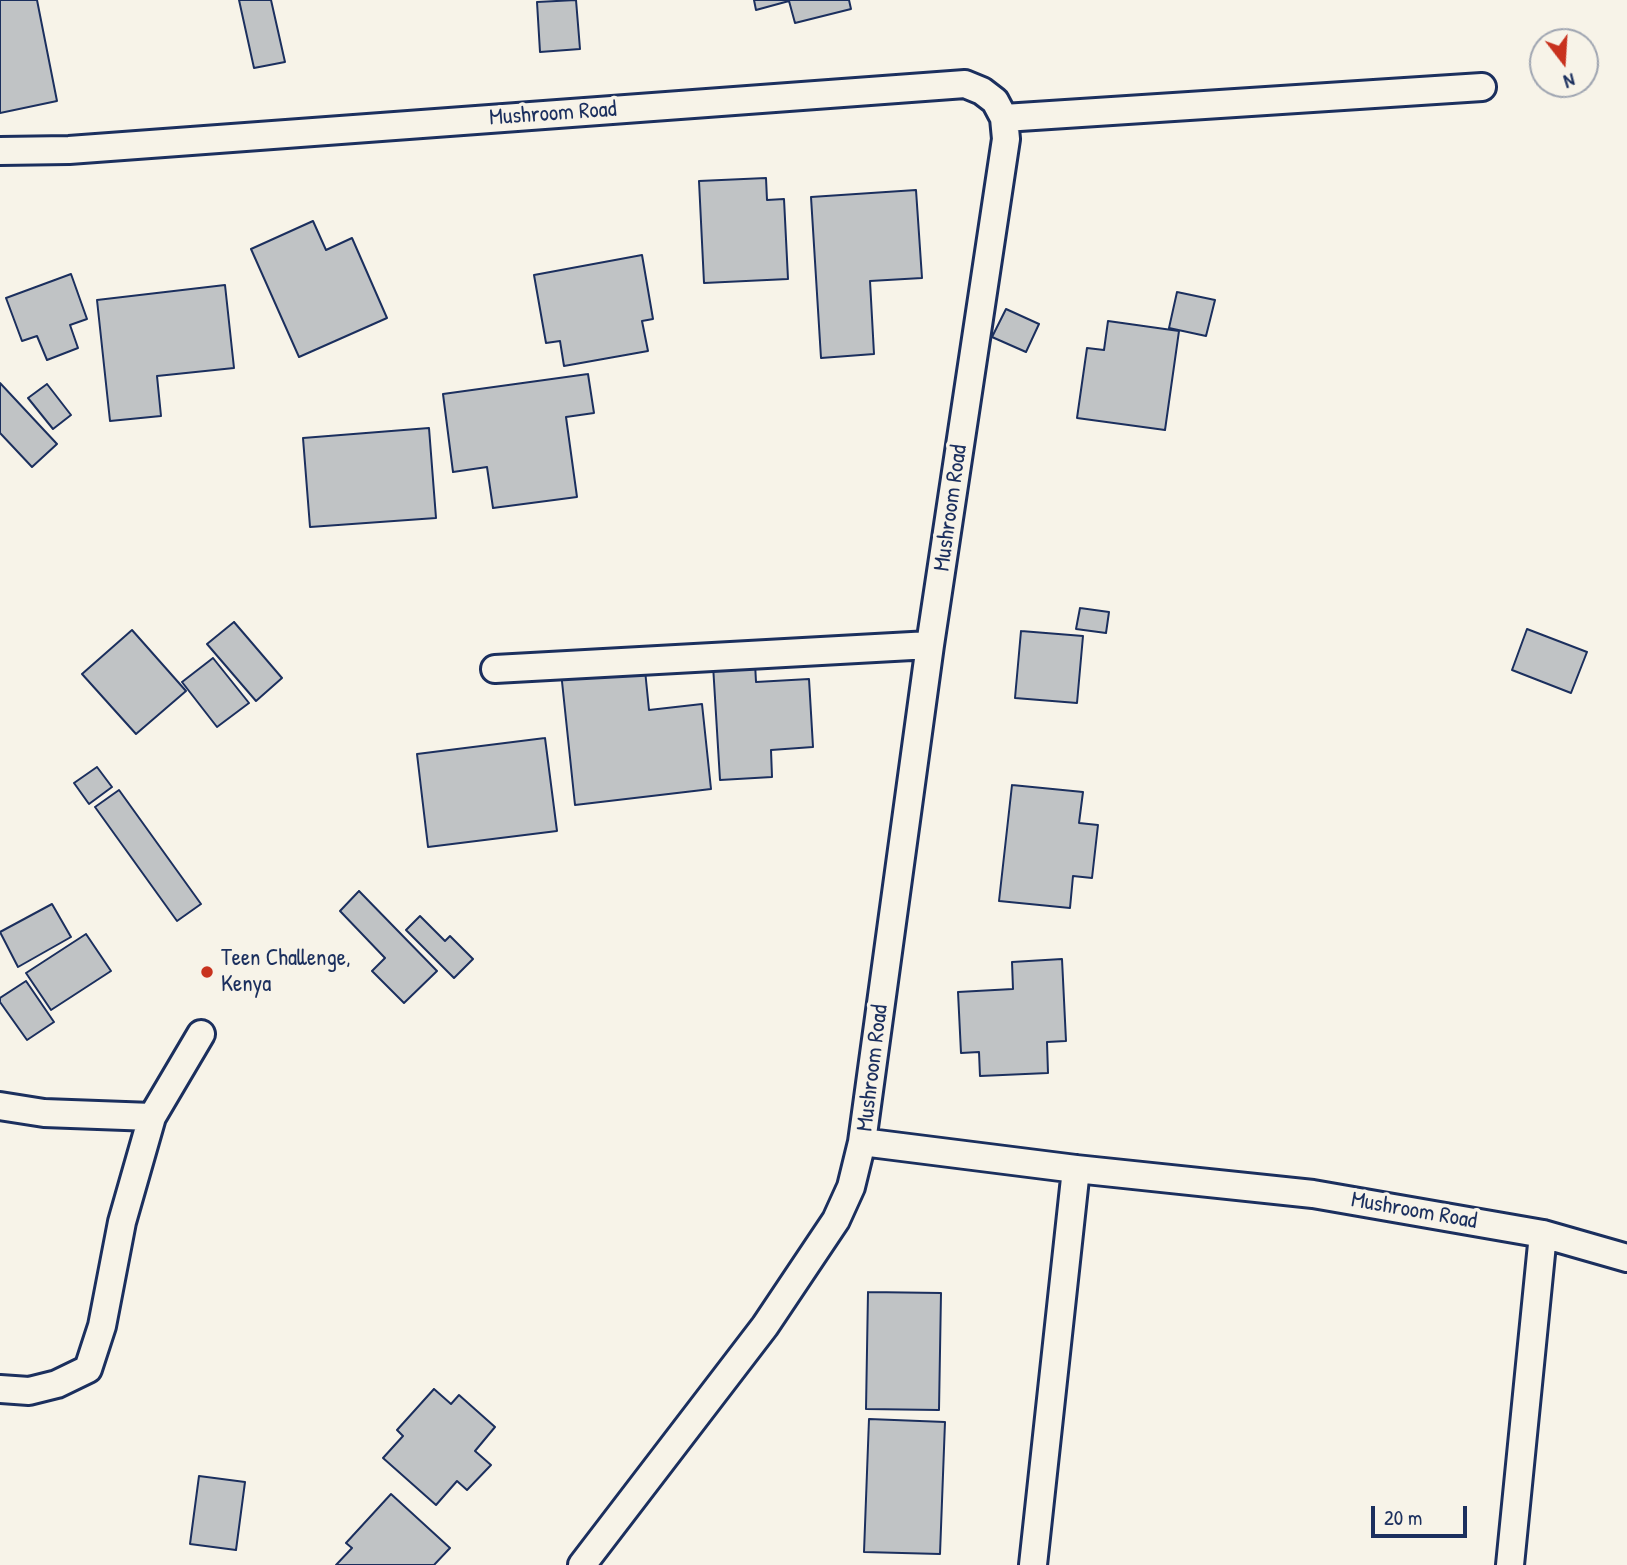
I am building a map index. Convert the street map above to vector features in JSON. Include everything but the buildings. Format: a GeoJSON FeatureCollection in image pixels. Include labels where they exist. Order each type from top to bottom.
{"type":"FeatureCollection","features":[{"type":"Feature","properties":{"kind":"street","name":"Mushroom Road"},"geometry":{"type":"LineString","coordinates":[[0,151],[69,150],[965,84],[982,91],[995,101],[1004,118],[1004,152],[930,645],[862,1142],[1076,1169],[1313,1194],[1543,1234],[1627,1258]]}},
{"type":"Feature","properties":{"kind":"street"},"geometry":{"type":"LineString","coordinates":[[1004,118],[1482,87]]}},
{"type":"Feature","properties":{"kind":"street"},"geometry":{"type":"LineString","coordinates":[[495,669],[930,645]]}},
{"type":"Feature","properties":{"kind":"street"},"geometry":{"type":"LineString","coordinates":[[0,1389],[29,1391],[57,1384],[88,1369],[102,1326],[122,1222],[152,1117],[201,1034]]}},
{"type":"Feature","properties":{"kind":"street"},"geometry":{"type":"LineString","coordinates":[[0,1106],[44,1112],[152,1117]]}},
{"type":"Feature","properties":{"kind":"street"},"geometry":{"type":"LineString","coordinates":[[582,1565],[765,1325],[836,1220],[851,1187],[862,1142]]}},
{"type":"Feature","properties":{"kind":"street"},"geometry":{"type":"LineString","coordinates":[[1033,1565],[1076,1169]]}},
{"type":"Feature","properties":{"kind":"street"},"geometry":{"type":"LineString","coordinates":[[1510,1565],[1543,1234]]}},
{"type":"Feature","properties":{"kind":"place","name":"Teen Challenge, Kenya"},"geometry":{"type":"Point","coordinates":[207,972]}}]}
